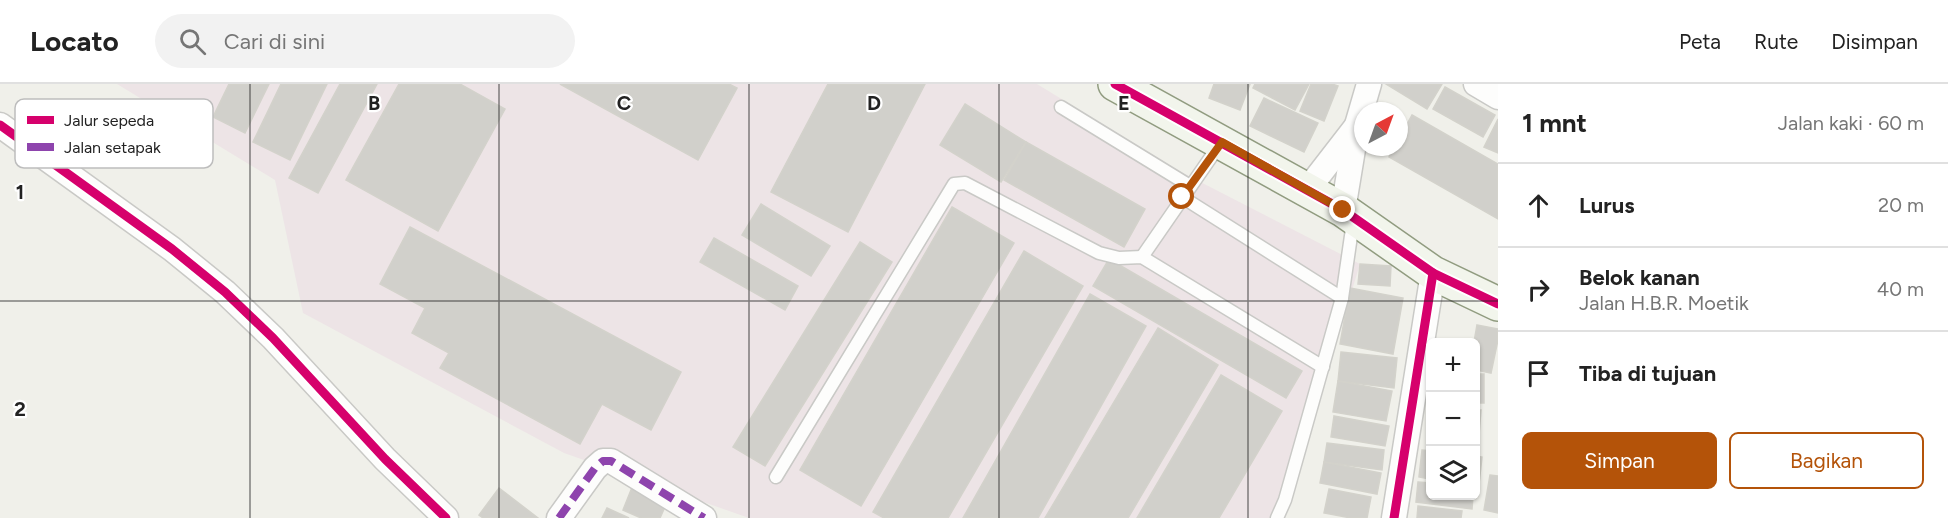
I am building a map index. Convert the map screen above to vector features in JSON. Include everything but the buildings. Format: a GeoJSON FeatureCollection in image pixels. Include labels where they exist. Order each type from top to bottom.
{"type":"FeatureCollection","features":[{"type":"Feature","properties":{"kind":"street"},"geometry":{"type":"LineString","coordinates":[[1115,84],[1308,189],[1432,273],[1498,304]]}},
{"type":"Feature","properties":{"kind":"street"},"geometry":{"type":"LineString","coordinates":[[1364,102],[1369,84]]}},
{"type":"Feature","properties":{"kind":"street"},"geometry":{"type":"LineString","coordinates":[[1476,84],[1498,97]]}},
{"type":"Feature","properties":{"kind":"street"},"geometry":{"type":"LineString","coordinates":[[0,125],[15,136]]}},
{"type":"Feature","properties":{"kind":"street"},"geometry":{"type":"LineString","coordinates":[[1308,189],[1354,129]]}},
{"type":"Feature","properties":{"kind":"street"},"geometry":{"type":"LineString","coordinates":[[1348,214],[1354,155]]}},
{"type":"Feature","properties":{"kind":"street"},"geometry":{"type":"LineString","coordinates":[[60,168],[172,249],[225,292],[273,338],[386,459],[446,518]]}},
{"type":"Feature","properties":{"kind":"street"},"geometry":{"type":"LineString","coordinates":[[1394,518],[1432,273]]}},
{"type":"Feature","properties":{"kind":"street"},"geometry":{"type":"LineString","coordinates":[[564,517],[595,468],[603,461],[611,460],[704,518]]}},
{"type":"Feature","properties":{"kind":"lane"},"geometry":{"type":"LineString","coordinates":[[1061,107],[1190,186]]}},
{"type":"Feature","properties":{"kind":"lane"},"geometry":{"type":"LineString","coordinates":[[1142,256],[1222,142]]}},
{"type":"Feature","properties":{"kind":"lane"},"geometry":{"type":"LineString","coordinates":[[776,477],[954,184],[965,183],[1099,253],[1119,258],[1142,256],[1323,367]]}},
{"type":"Feature","properties":{"kind":"lane"},"geometry":{"type":"LineString","coordinates":[[1182,197],[1342,298]]}},
{"type":"Feature","properties":{"kind":"lane"},"geometry":{"type":"LineString","coordinates":[[1277,518],[1285,500],[1342,298],[1348,214]]}},
{"type":"Feature","properties":{"kind":"shaded area"},"geometry":{"type":"Polygon","coordinates":[[[117,84],[1037,84],[1181,172],[1360,264],[1282,518],[749,518],[564,453],[303,313],[275,180],[213,142],[213,99],[142,99],[117,84]]]}},
{"type":"Feature","properties":{"kind":"marked path"},"geometry":{"type":"LineString","coordinates":[[559,518],[595,468],[603,461],[611,461],[704,518]]}},
{"type":"Feature","properties":{"kind":"cycle path"},"geometry":{"type":"LineString","coordinates":[[1115,84],[1343,210],[1433,273],[1498,304]]}},
{"type":"Feature","properties":{"kind":"cycle path"},"geometry":{"type":"LineString","coordinates":[[0,125],[15,136]]}},
{"type":"Feature","properties":{"kind":"cycle path"},"geometry":{"type":"LineString","coordinates":[[60,168],[172,249],[225,292],[273,338],[385,459],[446,518]]}},
{"type":"Feature","properties":{"kind":"cycle path"},"geometry":{"type":"LineString","coordinates":[[1394,518],[1433,273]]}},
{"type":"Feature","properties":{"kind":"route"},"geometry":{"type":"LineString","coordinates":[[1182,197],[1222,142],[1343,210]]}}]}
